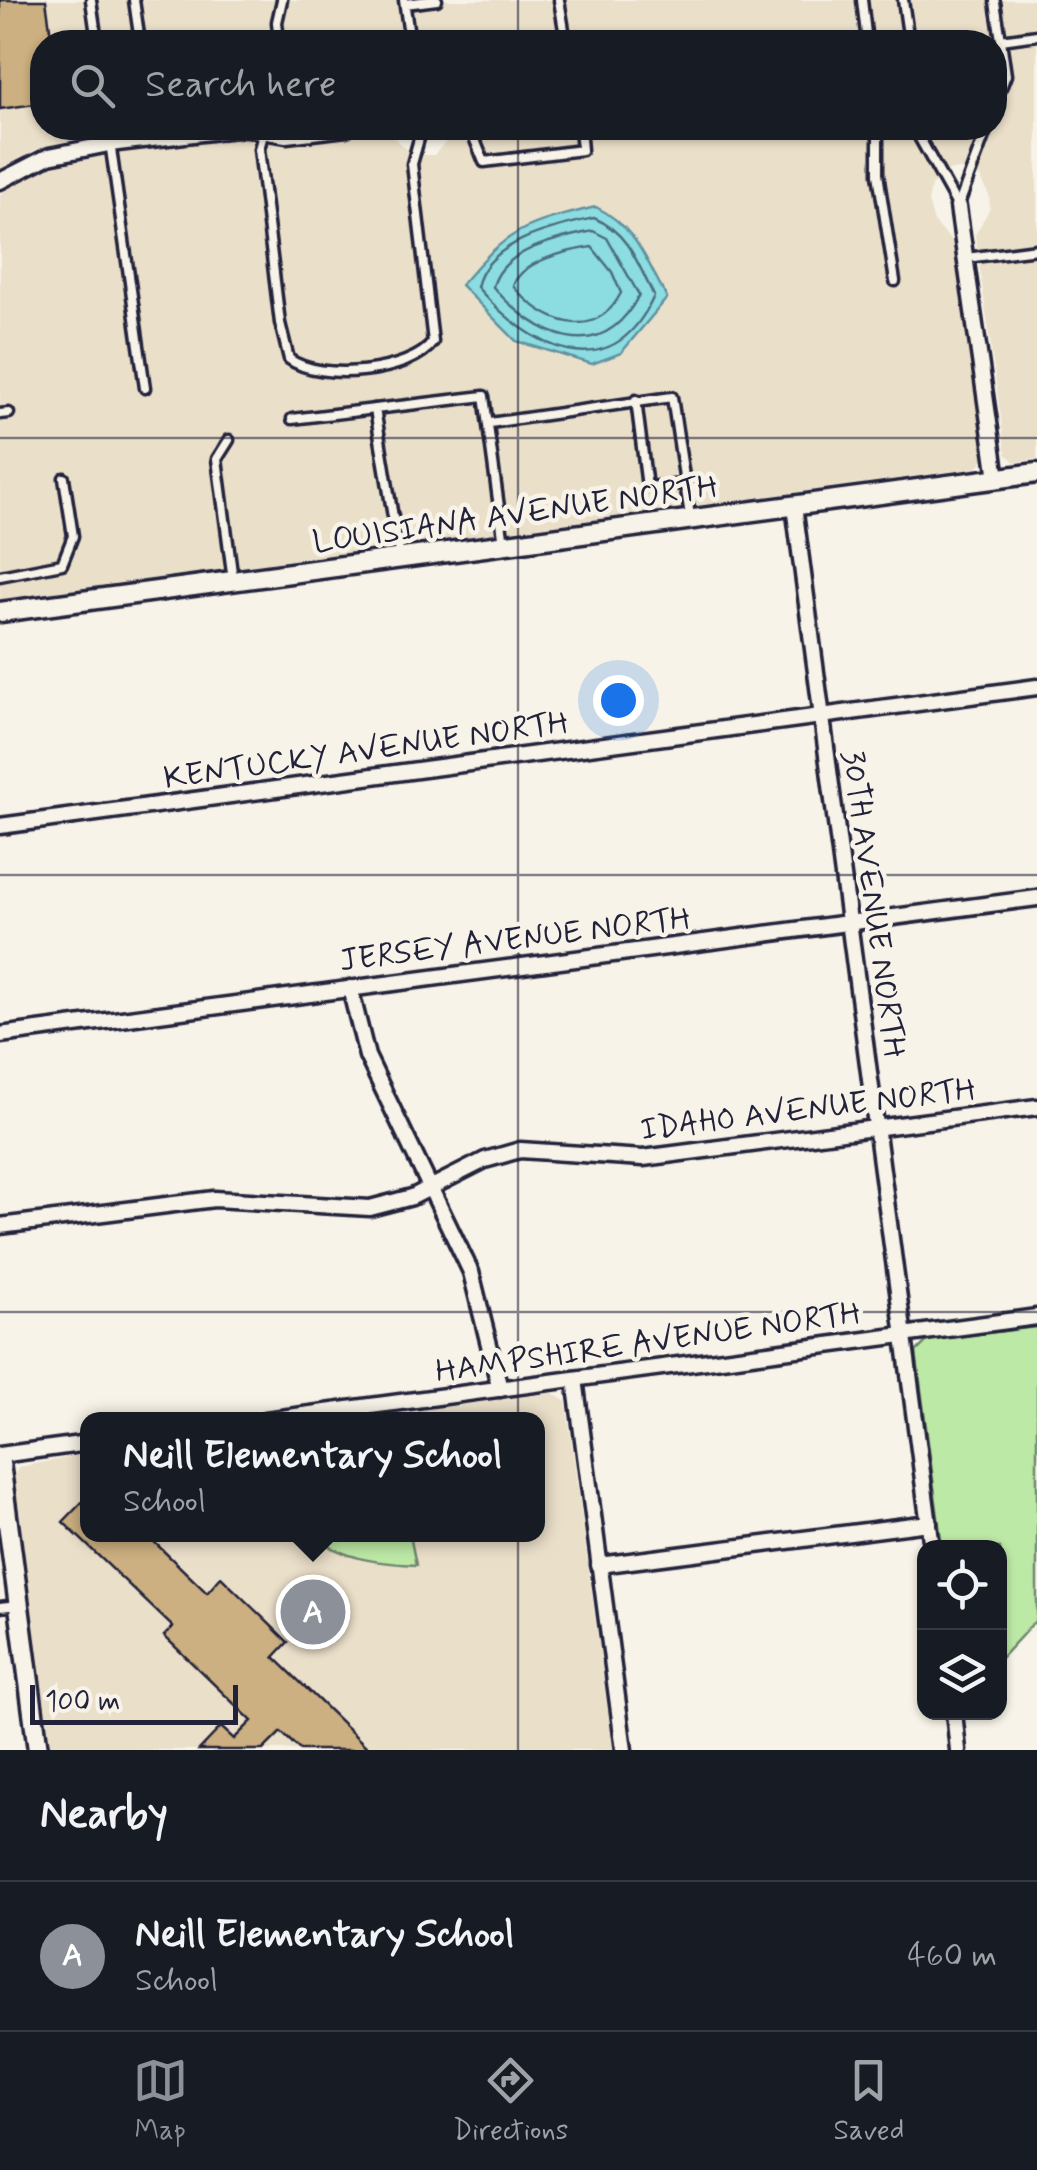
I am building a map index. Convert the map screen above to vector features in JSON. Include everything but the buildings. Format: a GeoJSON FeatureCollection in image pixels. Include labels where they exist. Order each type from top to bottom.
{"type":"FeatureCollection","features":[{"type":"Feature","properties":{"kind":"street"},"geometry":{"type":"LineString","coordinates":[[0,180],[48,156],[125,140]]}},
{"type":"Feature","properties":{"kind":"street"},"geometry":{"type":"LineString","coordinates":[[958,207],[997,478]]}},
{"type":"Feature","properties":{"kind":"street","name":"LOUISIANA AVENUE NORTH"},"geometry":{"type":"LineString","coordinates":[[0,612],[1037,472]]}},
{"type":"Feature","properties":{"kind":"street","name":"30TH AVENUE NORTH"},"geometry":{"type":"LineString","coordinates":[[794,506],[931,1540]]}},
{"type":"Feature","properties":{"kind":"street","name":"KENTUCKY AVENUE NORTH"},"geometry":{"type":"LineString","coordinates":[[0,826],[1037,687]]}},
{"type":"Feature","properties":{"kind":"street","name":"JERSEY AVENUE NORTH"},"geometry":{"type":"LineString","coordinates":[[0,1035],[1037,898]]}},
{"type":"Feature","properties":{"kind":"street"},"geometry":{"type":"LineString","coordinates":[[350,988],[367,1056],[432,1186],[484,1312],[500,1389]]}},
{"type":"Feature","properties":{"kind":"street","name":"IDAHO AVENUE NORTH"},"geometry":{"type":"LineString","coordinates":[[0,1226],[214,1199],[370,1208],[432,1186],[485,1160],[520,1150],[644,1158],[1037,1108]]}},
{"type":"Feature","properties":{"kind":"street","name":"HAMPSHIRE AVENUE NORTH"},"geometry":{"type":"LineString","coordinates":[[326,1412],[1037,1317]]}},
{"type":"Feature","properties":{"kind":"street"},"geometry":{"type":"LineString","coordinates":[[575,1379],[624,1750]]}},
{"type":"Feature","properties":{"kind":"street"},"geometry":{"type":"LineString","coordinates":[[0,1454],[80,1444]]}},
{"type":"Feature","properties":{"kind":"street"},"geometry":{"type":"LineString","coordinates":[[0,1463],[9,1606],[38,1750]]}},
{"type":"Feature","properties":{"kind":"street"},"geometry":{"type":"LineString","coordinates":[[599,1566],[929,1524]]}},
{"type":"Feature","properties":{"kind":"street"},"geometry":{"type":"LineString","coordinates":[[940,1750],[958,1749],[955,1720]]}},
{"type":"Feature","properties":{"kind":"lane"},"geometry":{"type":"LineString","coordinates":[[91,0],[95,30]]}},
{"type":"Feature","properties":{"kind":"lane"},"geometry":{"type":"LineString","coordinates":[[134,0],[138,30]]}},
{"type":"Feature","properties":{"kind":"lane"},"geometry":{"type":"LineString","coordinates":[[277,30],[282,0]]}},
{"type":"Feature","properties":{"kind":"lane"},"geometry":{"type":"LineString","coordinates":[[408,30],[404,2],[437,0]]}},
{"type":"Feature","properties":{"kind":"lane"},"geometry":{"type":"LineString","coordinates":[[559,0],[564,30]]}},
{"type":"Feature","properties":{"kind":"lane"},"geometry":{"type":"LineString","coordinates":[[862,0],[866,30]]}},
{"type":"Feature","properties":{"kind":"lane"},"geometry":{"type":"LineString","coordinates":[[903,0],[908,30]]}},
{"type":"Feature","properties":{"kind":"lane"},"geometry":{"type":"LineString","coordinates":[[999,30],[995,1],[1010,0]]}},
{"type":"Feature","properties":{"kind":"lane"},"geometry":{"type":"LineString","coordinates":[[1007,39],[1037,35]]}},
{"type":"Feature","properties":{"kind":"lane"},"geometry":{"type":"LineString","coordinates":[[110,140],[145,388]]}},
{"type":"Feature","properties":{"kind":"lane"},"geometry":{"type":"LineString","coordinates":[[262,140],[260,150],[280,324],[290,360],[321,374],[406,363],[424,355],[434,342],[412,164],[418,140]]}},
{"type":"Feature","properties":{"kind":"lane"},"geometry":{"type":"LineString","coordinates":[[475,140],[484,162],[494,162],[582,150],[581,140]]}},
{"type":"Feature","properties":{"kind":"lane"},"geometry":{"type":"LineString","coordinates":[[878,140],[878,174],[895,282]]}},
{"type":"Feature","properties":{"kind":"lane"},"geometry":{"type":"LineString","coordinates":[[917,140],[958,207]]}},
{"type":"Feature","properties":{"kind":"lane"},"geometry":{"type":"LineString","coordinates":[[958,207],[983,140]]}},
{"type":"Feature","properties":{"kind":"lane"},"geometry":{"type":"LineString","coordinates":[[966,258],[1037,248]]}},
{"type":"Feature","properties":{"kind":"lane"},"geometry":{"type":"LineString","coordinates":[[292,419],[484,396],[504,545]]}},
{"type":"Feature","properties":{"kind":"lane"},"geometry":{"type":"LineString","coordinates":[[490,424],[636,400],[674,400],[691,520]]}},
{"type":"Feature","properties":{"kind":"lane"},"geometry":{"type":"LineString","coordinates":[[636,400],[647,487],[686,484]]}},
{"type":"Feature","properties":{"kind":"lane"},"geometry":{"type":"LineString","coordinates":[[375,409],[400,558]]}},
{"type":"Feature","properties":{"kind":"lane"},"geometry":{"type":"LineString","coordinates":[[229,440],[217,459],[233,581]]}},
{"type":"Feature","properties":{"kind":"lane"},"geometry":{"type":"LineString","coordinates":[[0,576],[62,564],[73,536],[64,478]]}},
{"type":"Feature","properties":{"kind":"shaded area"},"geometry":{"type":"Polygon","coordinates":[[[0,0],[1037,0],[1037,459],[1015,462],[1006,454],[975,235],[990,208],[989,195],[980,177],[958,169],[947,171],[931,186],[928,202],[934,222],[955,245],[985,458],[976,468],[0,599],[0,195],[19,178],[77,159],[216,140],[259,140],[280,146],[323,140],[397,140],[410,152],[434,155],[448,140],[1007,140],[1007,30],[30,30],[30,140],[70,140],[39,148],[0,169],[0,0]]]}},
{"type":"Feature","properties":{"kind":"shaded area"},"geometry":{"type":"Polygon","coordinates":[[[553,1393],[566,1402],[613,1750],[51,1750],[14,1475],[19,1467],[80,1456],[80,1542],[545,1542],[545,1412],[406,1412],[553,1393]]]}},
{"type":"Feature","properties":{"kind":"green space"},"geometry":{"type":"Polygon","coordinates":[[[1037,1327],[1037,1619],[1007,1651],[1007,1540],[941,1540],[916,1352],[928,1340],[1037,1327]]]}},
{"type":"Feature","properties":{"kind":"green space"},"geometry":{"type":"Polygon","coordinates":[[[411,1542],[416,1565],[349,1555],[324,1543],[411,1542]]]}},
{"type":"Feature","properties":{"kind":"water"},"geometry":{"type":"Polygon","coordinates":[[[596,207],[631,235],[667,298],[621,353],[592,364],[516,341],[461,285],[492,251],[520,231],[596,207]]]}},
{"type":"Feature","properties":{"kind":"place","name":"Neill Elementary School"},"geometry":{"type":"Point","coordinates":[313,1612]}}]}
